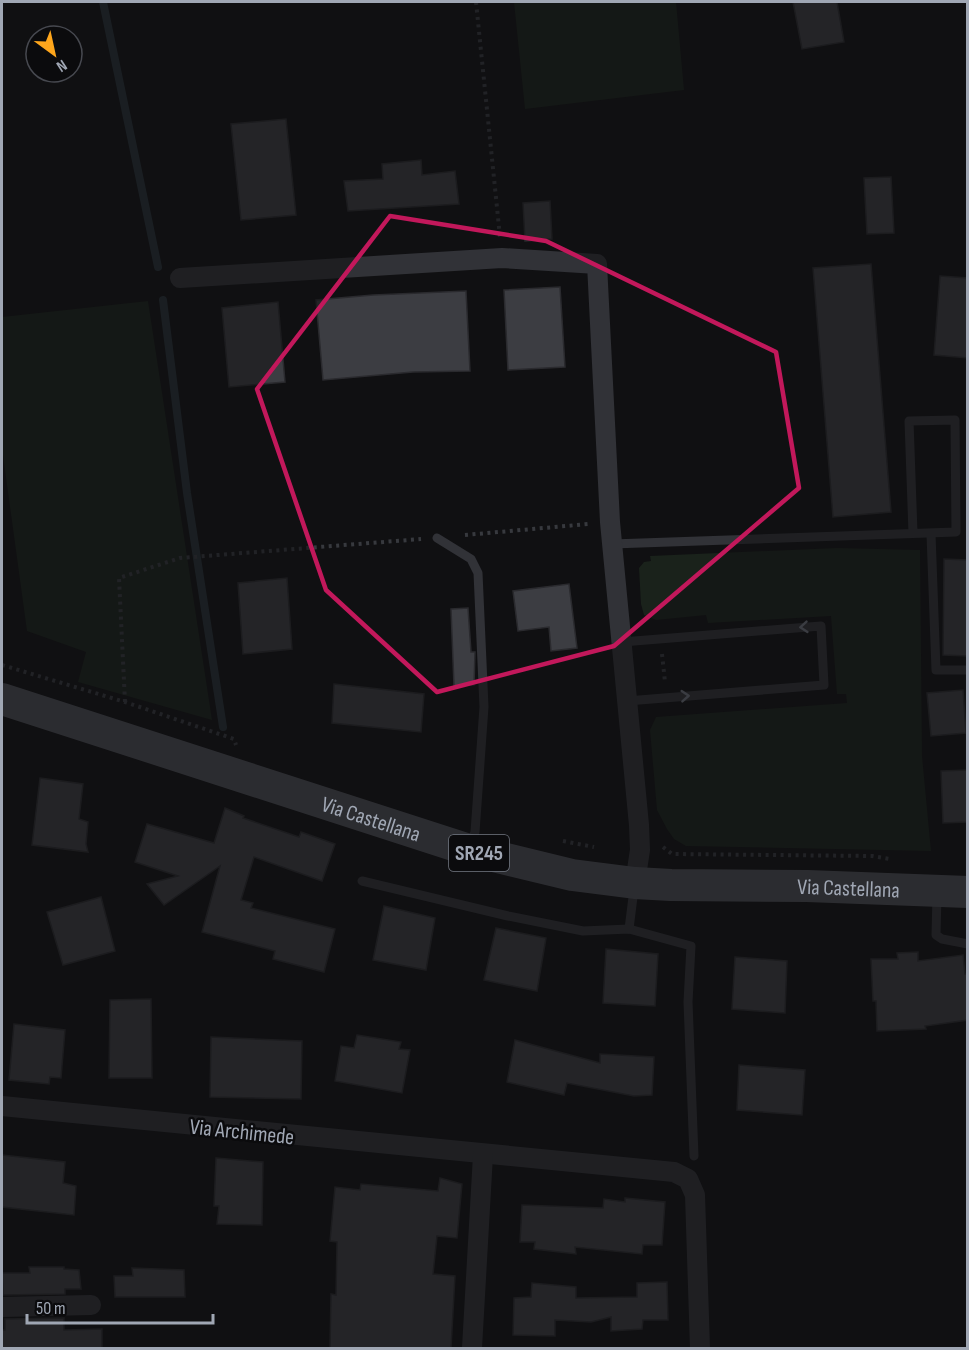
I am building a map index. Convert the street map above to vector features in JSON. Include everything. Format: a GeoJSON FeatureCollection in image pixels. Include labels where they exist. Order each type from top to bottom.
{"type":"FeatureCollection","features":[{"type":"Feature","properties":{"kind":"main road","name":"Via Castellana"},"geometry":{"type":"LineString","coordinates":[[2,699],[469,850],[572,875],[635,884],[953,891]]}},
{"type":"Feature","properties":{"kind":"street"},"geometry":{"type":"LineString","coordinates":[[180,278],[502,258],[597,264],[610,522],[640,842],[635,884]]}},
{"type":"Feature","properties":{"kind":"street","name":"Via Archimede"},"geometry":{"type":"LineString","coordinates":[[2,1106],[674,1172],[688,1179],[695,1195],[700,1348]]}},
{"type":"Feature","properties":{"kind":"street"},"geometry":{"type":"LineString","coordinates":[[472,1348],[483,1155]]}},
{"type":"Feature","properties":{"kind":"street"},"geometry":{"type":"LineString","coordinates":[[2,1307],[91,1305]]}},
{"type":"Feature","properties":{"kind":"lane"},"geometry":{"type":"LineString","coordinates":[[612,544],[956,532],[955,420],[909,421],[913,533]]}},
{"type":"Feature","properties":{"kind":"lane"},"geometry":{"type":"LineString","coordinates":[[931,534],[936,670],[968,670]]}},
{"type":"Feature","properties":{"kind":"lane"},"geometry":{"type":"LineString","coordinates":[[437,538],[471,559],[478,573],[484,707],[475,832],[469,850]]}},
{"type":"Feature","properties":{"kind":"lane"},"geometry":{"type":"LineString","coordinates":[[622,642],[821,626],[824,685],[627,701]]}},
{"type":"Feature","properties":{"kind":"lane"},"geometry":{"type":"LineString","coordinates":[[362,881],[508,916],[583,931],[629,928],[691,946],[688,1002],[694,1155]]}},
{"type":"Feature","properties":{"kind":"lane"},"geometry":{"type":"LineString","coordinates":[[629,928],[635,884]]}},
{"type":"Feature","properties":{"kind":"lane"},"geometry":{"type":"LineString","coordinates":[[953,891],[936,935],[942,939],[968,944]]}},
{"type":"Feature","properties":{"kind":"path"},"geometry":{"type":"LineString","coordinates":[[476,2],[502,258]]}},
{"type":"Feature","properties":{"kind":"path"},"geometry":{"type":"LineString","coordinates":[[125,702],[119,578],[180,558],[214,554],[437,538],[610,522]]}},
{"type":"Feature","properties":{"kind":"path"},"geometry":{"type":"LineString","coordinates":[[662,652],[665,683]]}},
{"type":"Feature","properties":{"kind":"path"},"geometry":{"type":"LineString","coordinates":[[2,665],[125,702],[234,739],[240,752]]}},
{"type":"Feature","properties":{"kind":"path"},"geometry":{"type":"LineString","coordinates":[[659,842],[672,854],[872,856],[893,860]]}},
{"type":"Feature","properties":{"kind":"highlighted area"},"geometry":{"type":"Polygon","coordinates":[[[390,216],[546,241],[776,352],[799,488],[614,646],[437,692],[326,590],[257,389],[390,216]]]}},
{"type":"Feature","properties":{"kind":"shaded area"},"geometry":{"type":"Polygon","coordinates":[[[514,2],[676,2],[684,90],[525,109],[514,2]]]}},
{"type":"Feature","properties":{"kind":"shaded area"},"geometry":{"type":"Polygon","coordinates":[[[148,301],[212,720],[78,682],[86,652],[27,631],[2,448],[2,317],[148,301]]]}},
{"type":"Feature","properties":{"kind":"shaded area"},"geometry":{"type":"Polygon","coordinates":[[[837,548],[920,550],[922,756],[931,851],[686,846],[674,839],[657,810],[650,730],[656,717],[847,703],[846,694],[837,694],[831,616],[708,623],[706,615],[656,620],[644,615],[641,604],[639,568],[644,562],[651,561],[650,556],[837,548]]]}},
{"type":"Feature","properties":{"kind":"building"},"geometry":{"type":"Polygon","coordinates":[[[793,2],[837,2],[844,42],[802,49],[793,2]]]}},
{"type":"Feature","properties":{"kind":"building"},"geometry":{"type":"Polygon","coordinates":[[[286,119],[296,215],[241,220],[231,124],[286,119]]]}},
{"type":"Feature","properties":{"kind":"building"},"geometry":{"type":"Polygon","coordinates":[[[421,160],[422,175],[455,171],[459,204],[348,211],[344,181],[383,179],[382,164],[421,160]]]}},
{"type":"Feature","properties":{"kind":"building"},"geometry":{"type":"Polygon","coordinates":[[[891,177],[894,233],[867,234],[864,178],[891,177]]]}},
{"type":"Feature","properties":{"kind":"building"},"geometry":{"type":"Polygon","coordinates":[[[550,201],[552,239],[525,241],[523,203],[550,201]]]}},
{"type":"Feature","properties":{"kind":"building"},"geometry":{"type":"Polygon","coordinates":[[[871,264],[891,512],[833,517],[813,268],[871,264]]]}},
{"type":"Feature","properties":{"kind":"building"},"geometry":{"type":"Polygon","coordinates":[[[940,276],[968,278],[968,358],[934,355],[940,276]]]}},
{"type":"Feature","properties":{"kind":"building"},"geometry":{"type":"Polygon","coordinates":[[[560,287],[565,367],[508,370],[504,290],[560,287]]]}},
{"type":"Feature","properties":{"kind":"building"},"geometry":{"type":"Polygon","coordinates":[[[466,291],[470,371],[413,372],[323,380],[316,300],[466,291]]]}},
{"type":"Feature","properties":{"kind":"building"},"geometry":{"type":"Polygon","coordinates":[[[278,302],[285,382],[229,387],[222,308],[278,302]]]}},
{"type":"Feature","properties":{"kind":"building"},"geometry":{"type":"Polygon","coordinates":[[[944,559],[968,560],[968,656],[943,655],[944,559]]]}},
{"type":"Feature","properties":{"kind":"building"},"geometry":{"type":"Polygon","coordinates":[[[287,578],[292,649],[243,654],[238,583],[287,578]]]}},
{"type":"Feature","properties":{"kind":"building"},"geometry":{"type":"Polygon","coordinates":[[[569,584],[577,648],[551,651],[549,627],[518,631],[513,591],[569,584]]]}},
{"type":"Feature","properties":{"kind":"building"},"geometry":{"type":"Polygon","coordinates":[[[468,608],[471,652],[475,652],[474,685],[454,686],[451,609],[468,608]]]}},
{"type":"Feature","properties":{"kind":"building"},"geometry":{"type":"Polygon","coordinates":[[[334,684],[424,694],[421,732],[332,723],[334,684]]]}},
{"type":"Feature","properties":{"kind":"building"},"geometry":{"type":"Polygon","coordinates":[[[963,690],[966,733],[931,736],[927,693],[963,690]]]}},
{"type":"Feature","properties":{"kind":"building"},"geometry":{"type":"Polygon","coordinates":[[[967,770],[968,822],[943,823],[941,771],[967,770]]]}},
{"type":"Feature","properties":{"kind":"building"},"geometry":{"type":"Polygon","coordinates":[[[40,778],[83,784],[79,819],[88,822],[86,844],[88,852],[32,845],[40,778]]]}},
{"type":"Feature","properties":{"kind":"building"},"geometry":{"type":"Polygon","coordinates":[[[225,808],[244,816],[243,818],[299,837],[301,832],[335,844],[322,881],[254,857],[241,900],[253,903],[251,908],[335,929],[324,972],[273,959],[275,951],[202,932],[220,866],[164,905],[147,884],[178,876],[135,862],[147,824],[214,843],[225,808]]]}},
{"type":"Feature","properties":{"kind":"building"},"geometry":{"type":"Polygon","coordinates":[[[101,897],[115,951],[63,965],[47,912],[101,897]]]}},
{"type":"Feature","properties":{"kind":"building"},"geometry":{"type":"Polygon","coordinates":[[[384,906],[435,918],[426,970],[373,960],[384,906]]]}},
{"type":"Feature","properties":{"kind":"building"},"geometry":{"type":"Polygon","coordinates":[[[496,928],[546,938],[537,991],[484,980],[496,928]]]}},
{"type":"Feature","properties":{"kind":"building"},"geometry":{"type":"Polygon","coordinates":[[[606,949],[658,954],[655,1006],[603,1003],[606,949]]]}},
{"type":"Feature","properties":{"kind":"building"},"geometry":{"type":"Polygon","coordinates":[[[918,952],[918,961],[963,955],[965,974],[968,974],[968,1020],[925,1026],[926,1029],[877,1031],[871,959],[898,959],[897,953],[918,952]]]}},
{"type":"Feature","properties":{"kind":"building"},"geometry":{"type":"Polygon","coordinates":[[[735,957],[787,961],[785,1013],[732,1009],[735,957]]]}},
{"type":"Feature","properties":{"kind":"building"},"geometry":{"type":"Polygon","coordinates":[[[151,999],[152,1078],[109,1078],[110,1000],[151,999]]]}},
{"type":"Feature","properties":{"kind":"building"},"geometry":{"type":"Polygon","coordinates":[[[14,1024],[65,1030],[61,1078],[50,1077],[49,1084],[9,1080],[14,1024]]]}},
{"type":"Feature","properties":{"kind":"building"},"geometry":{"type":"Polygon","coordinates":[[[357,1035],[401,1042],[399,1049],[410,1050],[402,1093],[335,1081],[341,1046],[354,1048],[357,1035]]]}},
{"type":"Feature","properties":{"kind":"building"},"geometry":{"type":"Polygon","coordinates":[[[211,1037],[302,1041],[301,1099],[210,1097],[211,1037]]]}},
{"type":"Feature","properties":{"kind":"building"},"geometry":{"type":"Polygon","coordinates":[[[515,1040],[600,1063],[600,1054],[654,1057],[652,1095],[634,1096],[567,1083],[564,1095],[507,1082],[515,1040]]]}},
{"type":"Feature","properties":{"kind":"building"},"geometry":{"type":"Polygon","coordinates":[[[739,1065],[805,1070],[802,1115],[737,1110],[739,1065]]]}},
{"type":"Feature","properties":{"kind":"building"},"geometry":{"type":"Polygon","coordinates":[[[2,1155],[65,1162],[63,1183],[76,1186],[74,1215],[2,1207],[2,1155]]]}},
{"type":"Feature","properties":{"kind":"building"},"geometry":{"type":"Polygon","coordinates":[[[216,1158],[263,1162],[262,1225],[217,1224],[219,1206],[214,1206],[216,1158]]]}},
{"type":"Feature","properties":{"kind":"building"},"geometry":{"type":"Polygon","coordinates":[[[440,1178],[462,1184],[457,1238],[437,1236],[433,1274],[455,1276],[451,1348],[330,1348],[331,1294],[336,1295],[337,1242],[330,1241],[335,1187],[360,1190],[361,1184],[438,1191],[440,1178]]]}},
{"type":"Feature","properties":{"kind":"building"},"geometry":{"type":"Polygon","coordinates":[[[625,1198],[665,1202],[662,1245],[643,1245],[642,1254],[575,1247],[576,1254],[534,1249],[535,1242],[520,1242],[522,1205],[603,1208],[604,1199],[625,1202],[625,1198]]]}},
{"type":"Feature","properties":{"kind":"building"},"geometry":{"type":"Polygon","coordinates":[[[29,1267],[64,1267],[64,1269],[79,1270],[81,1289],[65,1289],[65,1294],[3,1295],[2,1273],[30,1273],[29,1267]]]}},
{"type":"Feature","properties":{"kind":"building"},"geometry":{"type":"Polygon","coordinates":[[[132,1268],[184,1270],[185,1297],[115,1297],[114,1276],[133,1276],[132,1268]]]}},
{"type":"Feature","properties":{"kind":"building"},"geometry":{"type":"Polygon","coordinates":[[[667,1282],[668,1320],[643,1320],[642,1329],[611,1331],[611,1317],[591,1322],[555,1320],[555,1336],[513,1335],[514,1298],[531,1297],[532,1283],[576,1287],[576,1298],[637,1297],[637,1283],[667,1282]]]}},
{"type":"Feature","properties":{"kind":"building"},"geometry":{"type":"Polygon","coordinates":[[[64,1318],[64,1330],[102,1329],[102,1348],[2,1348],[2,1330],[5,1330],[5,1319],[64,1318]]]}},
{"type":"Feature","properties":{"kind":"waterway"},"geometry":{"type":"LineString","coordinates":[[103,2],[158,267]]}},
{"type":"Feature","properties":{"kind":"waterway"},"geometry":{"type":"LineString","coordinates":[[163,300],[187,493],[223,727]]}}]}
